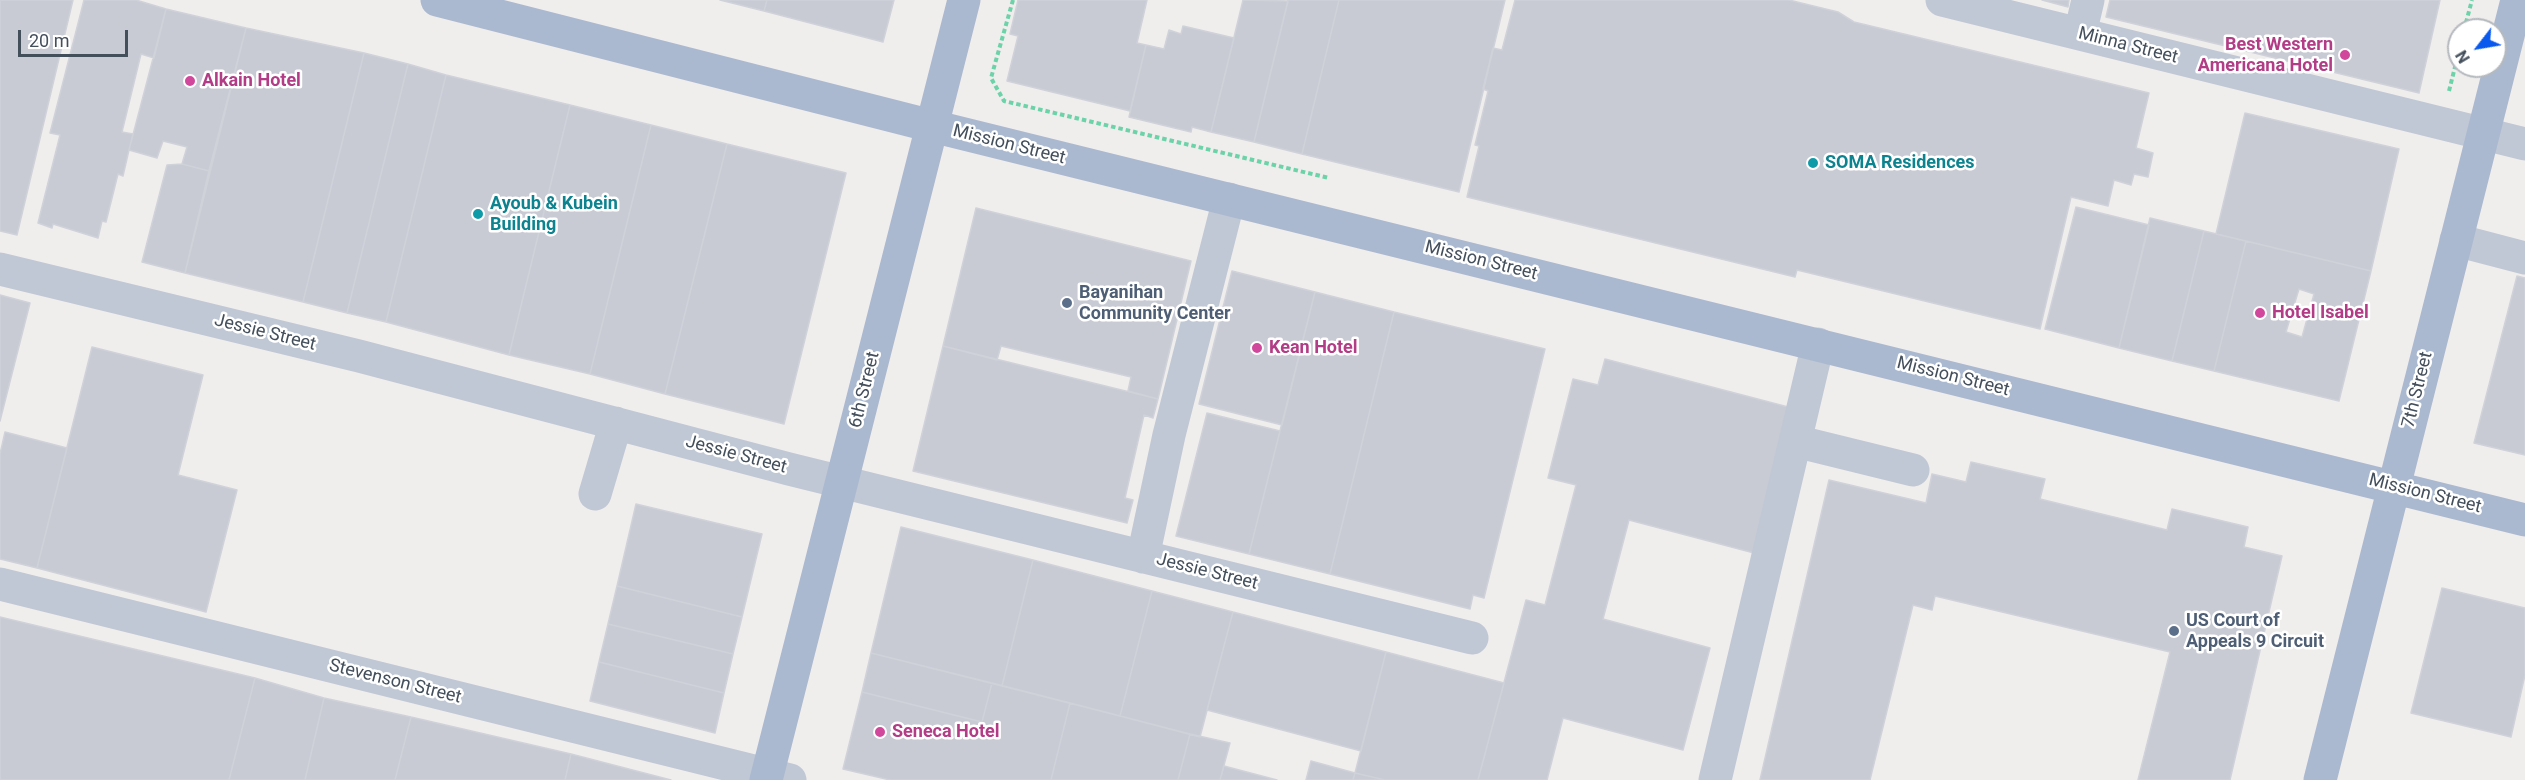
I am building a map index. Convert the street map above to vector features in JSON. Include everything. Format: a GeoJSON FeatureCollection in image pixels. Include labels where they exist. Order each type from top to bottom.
{"type":"FeatureCollection","features":[{"type":"Feature","properties":{"kind":"main road","name":"Mission Street"},"geometry":{"type":"LineString","coordinates":[[437,0],[932,126],[2525,520]]}},
{"type":"Feature","properties":{"kind":"main road","name":"6th Street"},"geometry":{"type":"LineString","coordinates":[[774,778],[841,482],[964,0]]}},
{"type":"Feature","properties":{"kind":"main road","name":"7th Street"},"geometry":{"type":"LineString","coordinates":[[2320,780],[2517,0]]}},
{"type":"Feature","properties":{"kind":"street","name":"Minna Street"},"geometry":{"type":"LineString","coordinates":[[1942,0],[2525,144]]}},
{"type":"Feature","properties":{"kind":"street"},"geometry":{"type":"LineString","coordinates":[[2080,34],[2088,0]]}},
{"type":"Feature","properties":{"kind":"street"},"geometry":{"type":"LineString","coordinates":[[1143,557],[1169,435],[1229,199]]}},
{"type":"Feature","properties":{"kind":"street"},"geometry":{"type":"LineString","coordinates":[[2456,240],[2525,258]]}},
{"type":"Feature","properties":{"kind":"street","name":"Jessie Street"},"geometry":{"type":"LineString","coordinates":[[0,269],[359,356],[841,482],[1472,638]]}},
{"type":"Feature","properties":{"kind":"street"},"geometry":{"type":"LineString","coordinates":[[1715,780],[1818,344]]}},
{"type":"Feature","properties":{"kind":"street"},"geometry":{"type":"LineString","coordinates":[[595,494],[616,423]]}},
{"type":"Feature","properties":{"kind":"street"},"geometry":{"type":"LineString","coordinates":[[1795,441],[1912,470]]}},
{"type":"Feature","properties":{"kind":"street","name":"Stevenson Street"},"geometry":{"type":"LineString","coordinates":[[0,584],[774,778]]}},
{"type":"Feature","properties":{"kind":"path"},"geometry":{"type":"LineString","coordinates":[[1013,0],[991,78],[1004,101],[1329,178]]}},
{"type":"Feature","properties":{"kind":"path"},"geometry":{"type":"LineString","coordinates":[[2467,18],[2472,0]]}},
{"type":"Feature","properties":{"kind":"path"},"geometry":{"type":"LineString","coordinates":[[2448,94],[2452,78]]}},
{"type":"Feature","properties":{"kind":"building"},"geometry":{"type":"Polygon","coordinates":[[[0,0],[73,0],[17,235],[0,231],[0,0]]]}},
{"type":"Feature","properties":{"kind":"building"},"geometry":{"type":"Polygon","coordinates":[[[84,0],[136,0],[166,9],[154,58],[141,54],[122,132],[133,134],[123,176],[118,174],[106,222],[102,221],[98,238],[53,224],[52,228],[38,223],[60,135],[50,133],[84,0]]]}},
{"type":"Feature","properties":{"kind":"building"},"geometry":{"type":"Polygon","coordinates":[[[720,0],[767,0],[764,11],[720,0]]]}},
{"type":"Feature","properties":{"kind":"building"},"geometry":{"type":"Polygon","coordinates":[[[767,0],[894,0],[883,42],[764,11],[767,0]]]}},
{"type":"Feature","properties":{"kind":"building"},"geometry":{"type":"Polygon","coordinates":[[[1018,0],[1147,0],[1137,43],[1146,45],[1130,111],[1007,81],[1018,36],[1010,34],[1018,0]]]}},
{"type":"Feature","properties":{"kind":"building"},"geometry":{"type":"Polygon","coordinates":[[[1243,0],[1288,1],[1254,142],[1211,132],[1243,0]]]}},
{"type":"Feature","properties":{"kind":"building"},"geometry":{"type":"Polygon","coordinates":[[[1288,0],[1339,0],[1302,154],[1254,142],[1288,0]]]}},
{"type":"Feature","properties":{"kind":"building"},"geometry":{"type":"Polygon","coordinates":[[[1339,0],[1505,0],[1459,192],[1302,154],[1339,0]]]}},
{"type":"Feature","properties":{"kind":"building","name":"SOMA Residences"},"geometry":{"type":"Polygon","coordinates":[[[1515,0],[1789,0],[1838,12],[1854,22],[2149,93],[2136,148],[2153,153],[2148,177],[2134,174],[2131,185],[2114,180],[2108,206],[2071,197],[2040,329],[1797,270],[1795,277],[1467,197],[1479,146],[1475,145],[1488,91],[1483,89],[1493,48],[1502,50],[1515,0]]]}},
{"type":"Feature","properties":{"kind":"building"},"geometry":{"type":"Polygon","coordinates":[[[2042,0],[2069,0],[2068,7],[2042,0]]]}},
{"type":"Feature","properties":{"kind":"building","name":"Best Western Americana Hotel"},"geometry":{"type":"Polygon","coordinates":[[[2110,0],[2440,0],[2419,93],[2106,17],[2110,0]]]}},
{"type":"Feature","properties":{"kind":"building","name":"Alkain Hotel"},"geometry":{"type":"Polygon","coordinates":[[[166,9],[246,28],[209,171],[182,164],[187,147],[163,141],[157,158],[129,150],[166,9]]]}},
{"type":"Feature","properties":{"kind":"building"},"geometry":{"type":"Polygon","coordinates":[[[1183,26],[1234,38],[1211,132],[1192,127],[1191,132],[1129,117],[1146,45],[1164,49],[1169,30],[1181,34],[1183,26]]]}},
{"type":"Feature","properties":{"kind":"building"},"geometry":{"type":"Polygon","coordinates":[[[246,28],[364,53],[303,302],[185,273],[246,28]]]}},
{"type":"Feature","properties":{"kind":"building"},"geometry":{"type":"Polygon","coordinates":[[[364,53],[408,64],[347,313],[303,302],[364,53]]]}},
{"type":"Feature","properties":{"kind":"building"},"geometry":{"type":"Polygon","coordinates":[[[408,64],[446,75],[386,322],[347,313],[408,64]]]}},
{"type":"Feature","properties":{"kind":"building","name":"Ayoub & Kubein Building"},"geometry":{"type":"Polygon","coordinates":[[[446,75],[570,105],[509,355],[386,322],[446,75]]]}},
{"type":"Feature","properties":{"kind":"building"},"geometry":{"type":"Polygon","coordinates":[[[570,105],[651,125],[590,374],[509,355],[570,105]]]}},
{"type":"Feature","properties":{"kind":"building"},"geometry":{"type":"Polygon","coordinates":[[[2245,113],[2399,149],[2371,271],[2216,234],[2245,113]]]}},
{"type":"Feature","properties":{"kind":"building"},"geometry":{"type":"Polygon","coordinates":[[[651,125],[727,144],[665,394],[590,374],[651,125]]]}},
{"type":"Feature","properties":{"kind":"building"},"geometry":{"type":"Polygon","coordinates":[[[727,144],[846,173],[784,424],[665,394],[727,144]]]}},
{"type":"Feature","properties":{"kind":"building"},"geometry":{"type":"Polygon","coordinates":[[[182,164],[209,171],[185,273],[142,262],[167,165],[182,164]]]}},
{"type":"Feature","properties":{"kind":"building"},"geometry":{"type":"Polygon","coordinates":[[[2076,207],[2149,225],[2119,348],[2045,329],[2076,207]]]}},
{"type":"Feature","properties":{"kind":"building","name":"Bayanihan Community Center"},"geometry":{"type":"Polygon","coordinates":[[[976,208],[1191,261],[1158,399],[1128,391],[1131,377],[1001,346],[997,360],[943,346],[976,208]]]}},
{"type":"Feature","properties":{"kind":"building"},"geometry":{"type":"Polygon","coordinates":[[[2150,218],[2204,231],[2172,361],[2119,348],[2150,218]]]}},
{"type":"Feature","properties":{"kind":"building"},"geometry":{"type":"Polygon","coordinates":[[[2204,231],[2246,241],[2214,371],[2172,361],[2204,231]]]}},
{"type":"Feature","properties":{"kind":"building","name":"Hotel Isabel"},"geometry":{"type":"Polygon","coordinates":[[[2246,241],[2371,271],[2339,401],[2214,371],[2246,241]],[[2299,289],[2286,332],[2302,337],[2314,294],[2299,289]]]}},
{"type":"Feature","properties":{"kind":"building","name":"Kean Hotel"},"geometry":{"type":"Polygon","coordinates":[[[1232,271],[1315,292],[1282,425],[1199,404],[1232,271]]]}},
{"type":"Feature","properties":{"kind":"building"},"geometry":{"type":"Polygon","coordinates":[[[2517,276],[2525,278],[2525,455],[2474,443],[2517,276]]]}},
{"type":"Feature","properties":{"kind":"building"},"geometry":{"type":"Polygon","coordinates":[[[1315,292],[1394,312],[1330,574],[1249,554],[1315,292]]]}},
{"type":"Feature","properties":{"kind":"building"},"geometry":{"type":"Polygon","coordinates":[[[0,295],[30,303],[0,421],[0,295]]]}},
{"type":"Feature","properties":{"kind":"building"},"geometry":{"type":"Polygon","coordinates":[[[1394,312],[1545,349],[1484,598],[1473,595],[1470,609],[1330,574],[1394,312]]]}},
{"type":"Feature","properties":{"kind":"building"},"geometry":{"type":"Polygon","coordinates":[[[943,346],[1158,399],[1153,418],[1144,415],[1125,498],[1133,500],[1127,523],[913,471],[943,346]]]}},
{"type":"Feature","properties":{"kind":"building"},"geometry":{"type":"Polygon","coordinates":[[[92,347],[203,375],[178,475],[237,490],[206,612],[37,568],[92,347]]]}},
{"type":"Feature","properties":{"kind":"building"},"geometry":{"type":"Polygon","coordinates":[[[1605,359],[1792,408],[1754,553],[1629,520],[1603,619],[1710,648],[1683,750],[1563,718],[1547,780],[1478,780],[1526,600],[1545,605],[1576,485],[1548,478],[1573,379],[1598,385],[1605,359]]]}},
{"type":"Feature","properties":{"kind":"building"},"geometry":{"type":"Polygon","coordinates":[[[1207,413],[1280,431],[1249,554],[1176,536],[1207,413]]]}},
{"type":"Feature","properties":{"kind":"building"},"geometry":{"type":"Polygon","coordinates":[[[5,432],[67,448],[37,568],[0,559],[0,454],[5,432]]]}},
{"type":"Feature","properties":{"kind":"building","name":"US Court of Appeals 9 Circuit"},"geometry":{"type":"Polygon","coordinates":[[[1971,462],[2045,479],[2040,499],[2167,530],[2172,509],[2248,527],[2244,547],[2282,556],[2230,780],[2138,780],[2170,652],[1935,596],[1932,610],[1913,605],[1870,780],[1760,780],[1829,480],[1926,503],[1932,474],[1966,482],[1971,462]]]}},
{"type":"Feature","properties":{"kind":"building"},"geometry":{"type":"Polygon","coordinates":[[[636,504],[762,534],[742,617],[617,586],[636,504]]]}},
{"type":"Feature","properties":{"kind":"building"},"geometry":{"type":"Polygon","coordinates":[[[901,527],[1033,560],[1002,686],[871,653],[901,527]]]}},
{"type":"Feature","properties":{"kind":"building"},"geometry":{"type":"Polygon","coordinates":[[[1033,560],[1152,591],[1120,716],[1002,686],[1033,560]]]}},
{"type":"Feature","properties":{"kind":"building"},"geometry":{"type":"Polygon","coordinates":[[[617,586],[742,617],[733,654],[608,624],[617,586]]]}},
{"type":"Feature","properties":{"kind":"building"},"geometry":{"type":"Polygon","coordinates":[[[2442,588],[2525,608],[2525,675],[2511,737],[2411,713],[2442,588]]]}},
{"type":"Feature","properties":{"kind":"building"},"geometry":{"type":"Polygon","coordinates":[[[1152,591],[1233,612],[1200,737],[1120,716],[1152,591]]]}},
{"type":"Feature","properties":{"kind":"building"},"geometry":{"type":"Polygon","coordinates":[[[1233,612],[1386,652],[1361,751],[1207,710],[1233,612]]]}},
{"type":"Feature","properties":{"kind":"building"},"geometry":{"type":"Polygon","coordinates":[[[0,617],[255,678],[229,780],[0,780],[0,617]]]}},
{"type":"Feature","properties":{"kind":"building"},"geometry":{"type":"Polygon","coordinates":[[[608,624],[733,654],[724,693],[599,662],[608,624]]]}},
{"type":"Feature","properties":{"kind":"building"},"geometry":{"type":"Polygon","coordinates":[[[1386,652],[1504,683],[1478,780],[1385,780],[1355,773],[1386,652]]]}},
{"type":"Feature","properties":{"kind":"building"},"geometry":{"type":"Polygon","coordinates":[[[871,653],[992,683],[982,722],[862,692],[871,653]]]}},
{"type":"Feature","properties":{"kind":"building"},"geometry":{"type":"Polygon","coordinates":[[[599,662],[724,693],[715,733],[590,701],[599,662]]]}},
{"type":"Feature","properties":{"kind":"building"},"geometry":{"type":"Polygon","coordinates":[[[255,678],[324,698],[305,780],[229,780],[255,678]]]}},
{"type":"Feature","properties":{"kind":"building"},"geometry":{"type":"Polygon","coordinates":[[[992,683],[1070,703],[1051,780],[890,780],[843,769],[862,692],[982,722],[992,683]]]}},
{"type":"Feature","properties":{"kind":"building"},"geometry":{"type":"Polygon","coordinates":[[[324,698],[411,717],[395,780],[305,780],[324,698]]]}},
{"type":"Feature","properties":{"kind":"building"},"geometry":{"type":"Polygon","coordinates":[[[1070,703],[1190,734],[1178,780],[1051,780],[1070,703]]]}},
{"type":"Feature","properties":{"kind":"building"},"geometry":{"type":"Polygon","coordinates":[[[411,717],[571,754],[565,780],[395,780],[411,717]]]}},
{"type":"Feature","properties":{"kind":"building"},"geometry":{"type":"Polygon","coordinates":[[[1190,734],[1230,743],[1220,780],[1178,780],[1190,734]]]}},
{"type":"Feature","properties":{"kind":"building"},"geometry":{"type":"Polygon","coordinates":[[[571,754],[671,780],[565,780],[571,754]]]}},
{"type":"Feature","properties":{"kind":"building"},"geometry":{"type":"Polygon","coordinates":[[[1311,761],[1355,773],[1353,780],[1306,780],[1311,761]]]}},
{"type":"Feature","properties":{"kind":"building"},"geometry":{"type":"Polygon","coordinates":[[[1224,766],[1277,780],[1220,780],[1224,766]]]}},
{"type":"Feature","properties":{"kind":"building"},"geometry":{"type":"Polygon","coordinates":[[[1355,773],[1385,780],[1353,780],[1355,773]]]}},
{"type":"Feature","properties":{"kind":"place","name":"Best Western Americana Hotel"},"geometry":{"type":"Point","coordinates":[2345,55]}},
{"type":"Feature","properties":{"kind":"place","name":"Alkain Hotel"},"geometry":{"type":"Point","coordinates":[190,81]}},
{"type":"Feature","properties":{"kind":"place","name":"SOMA Residences"},"geometry":{"type":"Point","coordinates":[1813,163]}},
{"type":"Feature","properties":{"kind":"place","name":"Ayoub & Kubein Building"},"geometry":{"type":"Point","coordinates":[478,214]}},
{"type":"Feature","properties":{"kind":"place","name":"Bayanihan Community Center"},"geometry":{"type":"Point","coordinates":[1067,303]}},
{"type":"Feature","properties":{"kind":"place","name":"Hotel Isabel"},"geometry":{"type":"Point","coordinates":[2260,313]}},
{"type":"Feature","properties":{"kind":"place","name":"Kean Hotel"},"geometry":{"type":"Point","coordinates":[1257,348]}},
{"type":"Feature","properties":{"kind":"place","name":"US Court of Appeals 9 Circuit"},"geometry":{"type":"Point","coordinates":[2174,631]}},
{"type":"Feature","properties":{"kind":"place","name":"Seneca Hotel"},"geometry":{"type":"Point","coordinates":[880,732]}}]}
